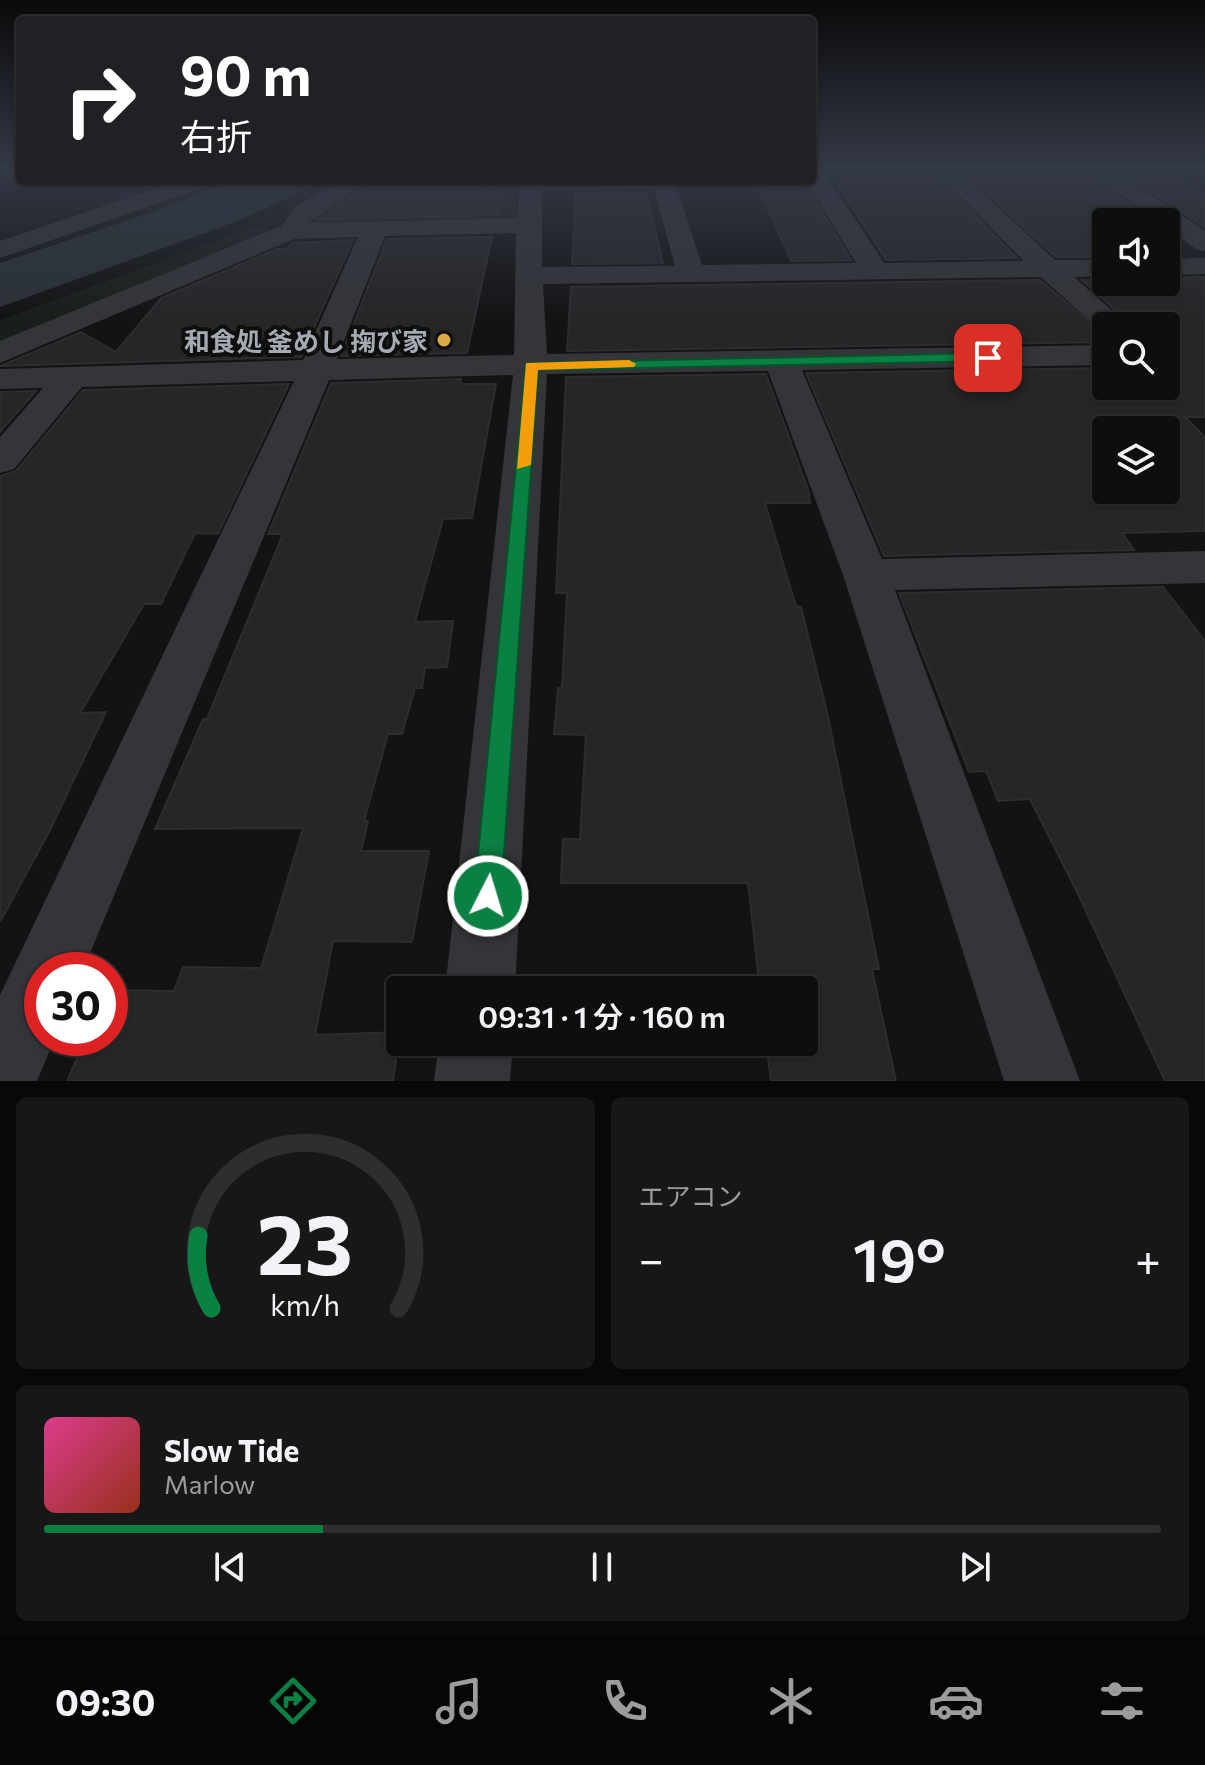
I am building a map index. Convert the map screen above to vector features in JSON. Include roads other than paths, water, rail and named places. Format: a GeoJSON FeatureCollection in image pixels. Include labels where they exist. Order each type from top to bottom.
{"type":"FeatureCollection","features":[{"type":"Feature","properties":{"kind":"street"},"geometry":{"type":"LineString","coordinates":[[0,250],[82,218]]}},
{"type":"Feature","properties":{"kind":"street"},"geometry":{"type":"LineString","coordinates":[[290,231],[299,218]]}},
{"type":"Feature","properties":{"kind":"street"},"geometry":{"type":"LineString","coordinates":[[481,976],[531,366],[528,218]]}},
{"type":"Feature","properties":{"kind":"street"},"geometry":{"type":"LineString","coordinates":[[675,218],[691,274]]}},
{"type":"Feature","properties":{"kind":"street"},"geometry":{"type":"LineString","coordinates":[[842,218],[875,271]]}},
{"type":"Feature","properties":{"kind":"street"},"geometry":{"type":"LineString","coordinates":[[995,218],[1098,312]]}},
{"type":"Feature","properties":{"kind":"street"},"geometry":{"type":"LineString","coordinates":[[1170,218],[1205,243]]}},
{"type":"Feature","properties":{"kind":"street"},"geometry":{"type":"LineString","coordinates":[[0,353],[290,231],[528,225]]}},
{"type":"Feature","properties":{"kind":"street"},"geometry":{"type":"LineString","coordinates":[[56,952],[315,372],[375,228]]}},
{"type":"Feature","properties":{"kind":"street"},"geometry":{"type":"LineString","coordinates":[[1180,267],[1205,266]]}},
{"type":"Feature","properties":{"kind":"street"},"geometry":{"type":"LineString","coordinates":[[528,276],[1092,268]]}},
{"type":"Feature","properties":{"kind":"street"},"geometry":{"type":"LineString","coordinates":[[0,379],[1092,355]]}},
{"type":"Feature","properties":{"kind":"street"},"geometry":{"type":"LineString","coordinates":[[782,362],[866,575],[1042,1081]]}},
{"type":"Feature","properties":{"kind":"street"},"geometry":{"type":"LineString","coordinates":[[0,461],[71,378]]}},
{"type":"Feature","properties":{"kind":"street"},"geometry":{"type":"LineString","coordinates":[[866,575],[1200,577]]}},
{"type":"Feature","properties":{"kind":"street"},"geometry":{"type":"LineString","coordinates":[[0,1079],[24,1025]]}},
{"type":"Feature","properties":{"kind":"street"},"geometry":{"type":"LineString","coordinates":[[472,1081],[475,1056]]}},
{"type":"Feature","properties":{"kind":"place","name":"和食処 釜めし 掬び家"},"geometry":{"type":"Point","coordinates":[444,340]}}]}
